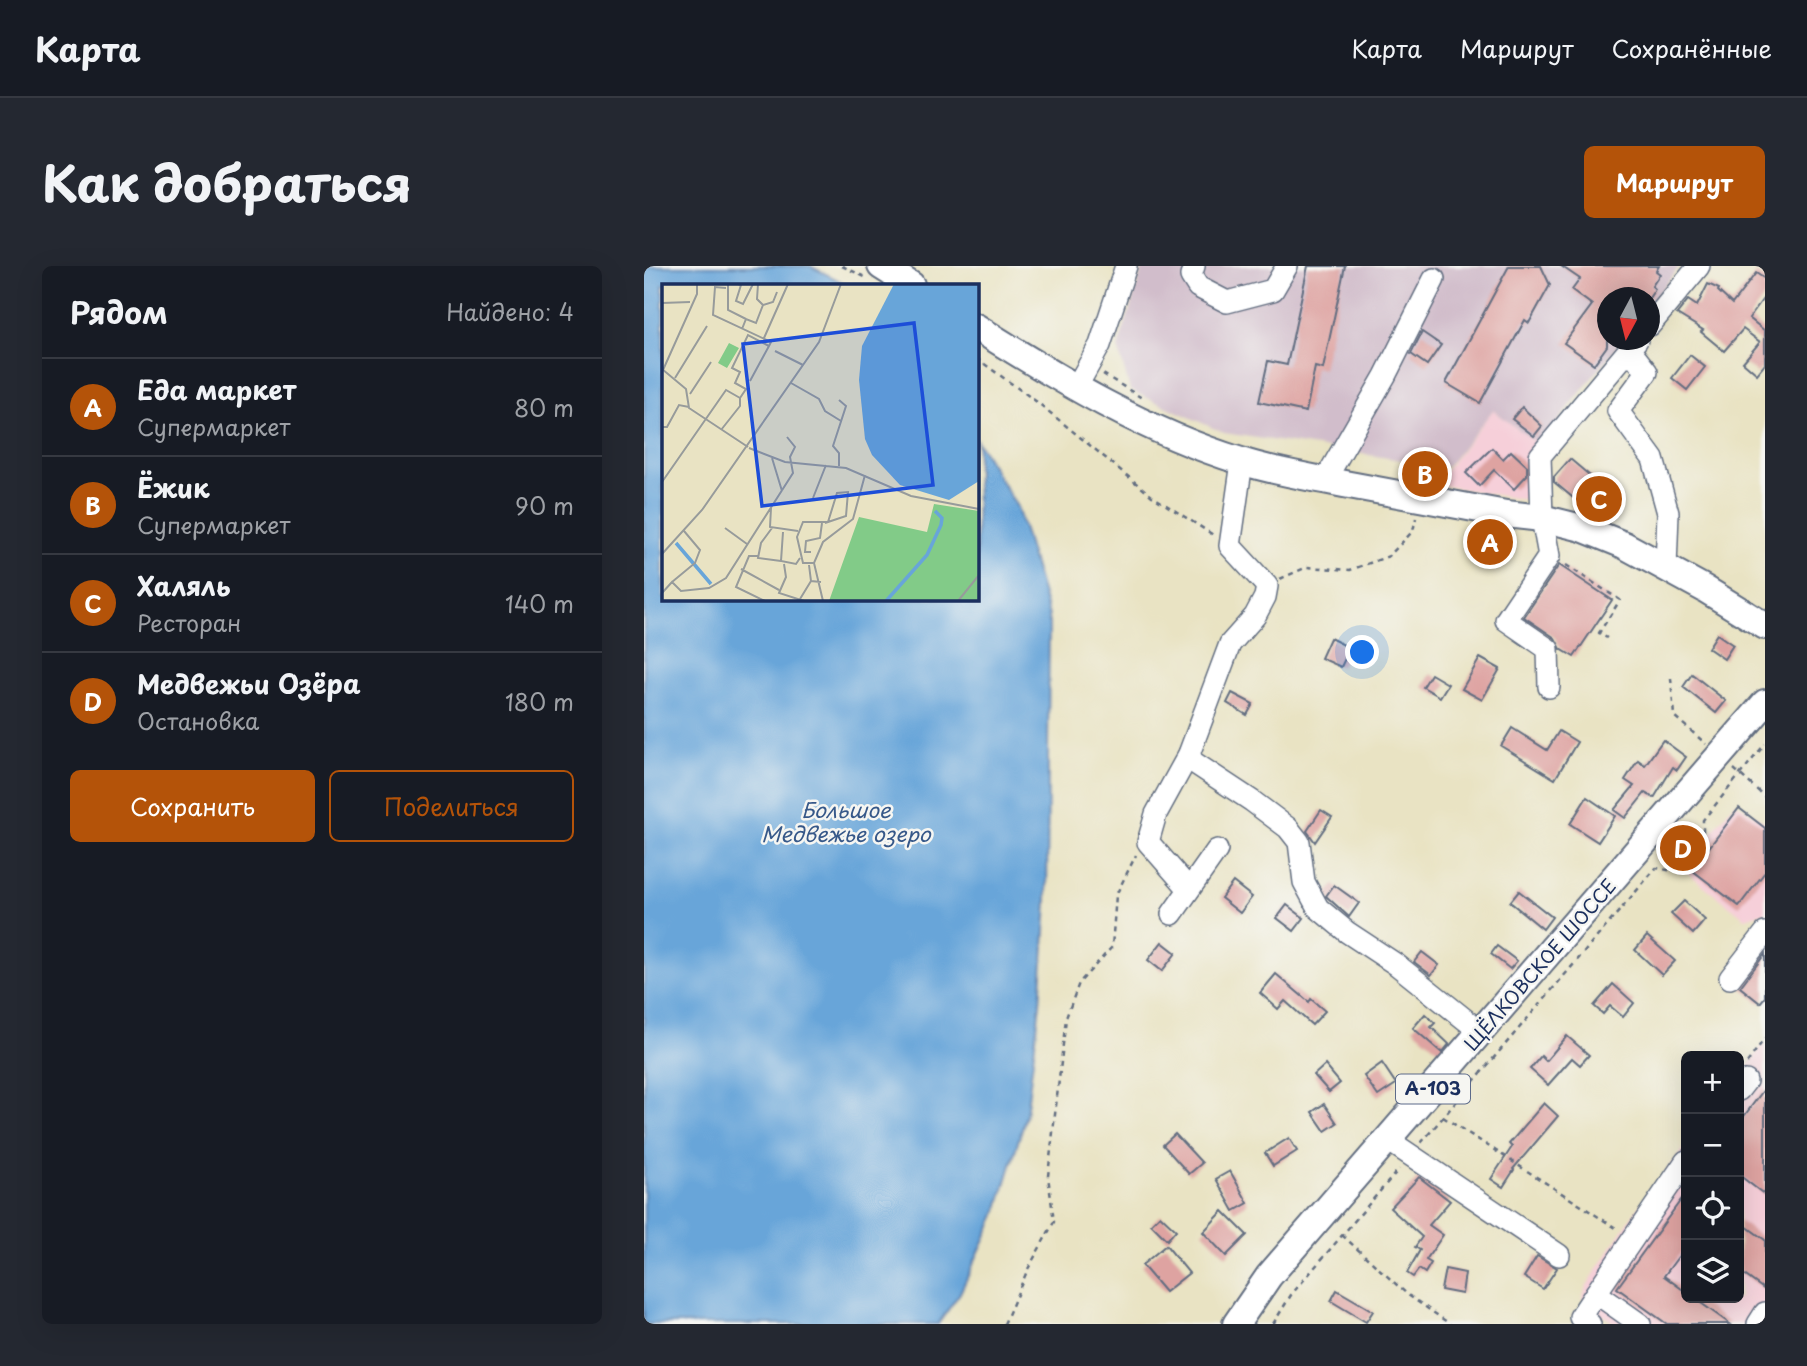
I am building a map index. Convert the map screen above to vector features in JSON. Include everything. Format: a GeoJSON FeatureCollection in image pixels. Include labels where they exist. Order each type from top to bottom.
{"type":"FeatureCollection","features":[{"type":"Feature","properties":{"kind":"main road"},"geometry":{"type":"LineString","coordinates":[[875,273],[908,284]]}},
{"type":"Feature","properties":{"kind":"main road"},"geometry":{"type":"LineString","coordinates":[[978,328],[1043,369],[1134,419],[1195,446],[1242,462],[1325,480],[1582,527],[1625,545],[1765,626]]}},
{"type":"Feature","properties":{"kind":"main road","name":"ЩЁЛКОВСКОЕ ШОССЕ"},"geometry":{"type":"LineString","coordinates":[[1236,1324],[1269,1276],[1765,703]]}},
{"type":"Feature","properties":{"kind":"street"},"geometry":{"type":"LineString","coordinates":[[1077,386],[1100,345],[1126,266]]}},
{"type":"Feature","properties":{"kind":"street"},"geometry":{"type":"LineString","coordinates":[[1194,266],[1191,276],[1198,288],[1227,302],[1273,290],[1287,266]]}},
{"type":"Feature","properties":{"kind":"street"},"geometry":{"type":"LineString","coordinates":[[1660,313],[1699,266]]}},
{"type":"Feature","properties":{"kind":"street"},"geometry":{"type":"LineString","coordinates":[[1325,480],[1385,376],[1434,279]]}},
{"type":"Feature","properties":{"kind":"street"},"geometry":{"type":"LineString","coordinates":[[1549,687],[1548,649],[1506,620],[1549,556],[1542,518],[1541,456],[1628,350]]}},
{"type":"Feature","properties":{"kind":"street"},"geometry":{"type":"LineString","coordinates":[[1636,350],[1647,372],[1618,411],[1653,459],[1668,513],[1666,568]]}},
{"type":"Feature","properties":{"kind":"street"},"geometry":{"type":"LineString","coordinates":[[1189,889],[1148,842],[1156,814],[1189,754],[1230,644],[1255,616],[1267,586],[1230,546],[1242,462]]}},
{"type":"Feature","properties":{"kind":"street"},"geometry":{"type":"LineString","coordinates":[[1189,754],[1193,762],[1288,828],[1299,842],[1304,882],[1318,908],[1347,932],[1397,965],[1482,1032]]}},
{"type":"Feature","properties":{"kind":"street"},"geometry":{"type":"LineString","coordinates":[[1172,914],[1217,850]]}},
{"type":"Feature","properties":{"kind":"street"},"geometry":{"type":"LineString","coordinates":[[1730,978],[1765,933]]}},
{"type":"Feature","properties":{"kind":"street"},"geometry":{"type":"LineString","coordinates":[[1388,1140],[1559,1255]]}},
{"type":"Feature","properties":{"kind":"street"},"geometry":{"type":"LineString","coordinates":[[1590,1324],[1580,1317],[1681,1168]]}},
{"type":"Feature","properties":{"kind":"street"},"geometry":{"type":"LineString","coordinates":[[1596,1293],[1640,1324]]}},
{"type":"Feature","properties":{"kind":"street"},"geometry":{"type":"LineString","coordinates":[[1758,1324],[1765,1313]]}},
{"type":"Feature","properties":{"kind":"path"},"geometry":{"type":"LineString","coordinates":[[842,266],[875,273]]}},
{"type":"Feature","properties":{"kind":"path"},"geometry":{"type":"LineString","coordinates":[[978,359],[1037,402],[1152,496],[1230,546]]}},
{"type":"Feature","properties":{"kind":"path"},"geometry":{"type":"LineString","coordinates":[[1267,586],[1307,567],[1350,570],[1389,556],[1413,531],[1420,498]]}},
{"type":"Feature","properties":{"kind":"path"},"geometry":{"type":"LineString","coordinates":[[1566,565],[1620,600],[1599,633],[1607,638]]}},
{"type":"Feature","properties":{"kind":"path"},"geometry":{"type":"LineString","coordinates":[[1671,678],[1674,716],[1705,743]]}},
{"type":"Feature","properties":{"kind":"path"},"geometry":{"type":"LineString","coordinates":[[1273,1324],[1291,1295],[1656,868],[1674,871],[1703,839],[1703,820],[1765,744]]}},
{"type":"Feature","properties":{"kind":"path"},"geometry":{"type":"LineString","coordinates":[[1732,767],[1765,797]]}},
{"type":"Feature","properties":{"kind":"path"},"geometry":{"type":"LineString","coordinates":[[1004,1324],[1028,1269],[1054,1222],[1048,1176],[1066,1018],[1079,983],[1112,947],[1116,895],[1133,859],[1148,842]]}},
{"type":"Feature","properties":{"kind":"path"},"geometry":{"type":"LineString","coordinates":[[1744,1077],[1765,1038]]}},
{"type":"Feature","properties":{"kind":"path"},"geometry":{"type":"LineString","coordinates":[[1443,1117],[1619,1230]]}},
{"type":"Feature","properties":{"kind":"path"},"geometry":{"type":"LineString","coordinates":[[1342,1235],[1408,1295],[1450,1324]]}},
{"type":"Feature","properties":{"kind":"shaded area"},"geometry":{"type":"Polygon","coordinates":[[[1143,266],[1680,266],[1660,291],[1660,287],[1597,287],[1597,350],[1614,350],[1539,445],[1493,410],[1447,467],[1224,433],[1130,390],[1118,348],[1143,266]]]}},
{"type":"Feature","properties":{"kind":"shaded area"},"geometry":{"type":"Polygon","coordinates":[[[1493,410],[1539,445],[1535,502],[1435,484],[1493,410]]]}},
{"type":"Feature","properties":{"kind":"shaded area"},"geometry":{"type":"Polygon","coordinates":[[[1735,802],[1765,822],[1765,912],[1745,918],[1683,869],[1735,802]]]}},
{"type":"Feature","properties":{"kind":"shaded area"},"geometry":{"type":"Polygon","coordinates":[[[1763,1045],[1765,1046],[1765,1324],[1615,1324],[1584,1301],[1582,1298],[1586,1287],[1632,1216],[1681,1152],[1681,1303],[1744,1303],[1744,1071],[1763,1045]]]}},
{"type":"Feature","properties":{"kind":"water","name":"Большое Медвежье озеро"},"geometry":{"type":"Polygon","coordinates":[[[644,266],[810,266],[846,284],[662,284],[662,600],[978,600],[978,443],[1017,507],[1049,616],[1047,903],[1040,1004],[1026,1115],[996,1215],[960,1293],[938,1324],[644,1324],[644,266]]]}},
{"type":"Feature","properties":{"kind":"building"},"geometry":{"type":"Polygon","coordinates":[[[1308,266],[1345,266],[1323,369],[1315,367],[1306,412],[1259,402],[1268,361],[1287,365],[1308,266]]]}},
{"type":"Feature","properties":{"kind":"building"},"geometry":{"type":"Polygon","coordinates":[[[1509,266],[1541,266],[1550,285],[1529,323],[1525,320],[1480,403],[1446,383],[1509,266]]]}},
{"type":"Feature","properties":{"kind":"building"},"geometry":{"type":"Polygon","coordinates":[[[1561,266],[1659,266],[1656,271],[1660,274],[1653,287],[1597,287],[1597,350],[1604,350],[1594,364],[1564,343],[1592,305],[1572,290],[1580,279],[1561,266]]]}},
{"type":"Feature","properties":{"kind":"building"},"geometry":{"type":"Polygon","coordinates":[[[1756,273],[1765,279],[1765,296],[1749,318],[1765,331],[1765,364],[1757,374],[1743,362],[1760,342],[1743,329],[1724,351],[1701,332],[1703,330],[1677,314],[1688,300],[1697,306],[1708,284],[1719,289],[1732,304],[1756,273]]]}},
{"type":"Feature","properties":{"kind":"building"},"geometry":{"type":"Polygon","coordinates":[[[1422,332],[1441,345],[1427,365],[1411,354],[1422,332]]]}},
{"type":"Feature","properties":{"kind":"building"},"geometry":{"type":"Polygon","coordinates":[[[1690,355],[1705,367],[1687,390],[1672,378],[1690,355]]]}},
{"type":"Feature","properties":{"kind":"building"},"geometry":{"type":"Polygon","coordinates":[[[1522,407],[1542,426],[1534,436],[1512,419],[1522,407]]]}},
{"type":"Feature","properties":{"kind":"building"},"geometry":{"type":"Polygon","coordinates":[[[1492,448],[1503,459],[1511,451],[1527,466],[1527,475],[1514,489],[1494,470],[1479,486],[1466,473],[1492,448]]]}},
{"type":"Feature","properties":{"kind":"building"},"geometry":{"type":"Polygon","coordinates":[[[1570,459],[1595,480],[1577,501],[1554,482],[1554,477],[1570,459]]]}},
{"type":"Feature","properties":{"kind":"building"},"geometry":{"type":"Polygon","coordinates":[[[1481,526],[1511,536],[1505,553],[1475,543],[1481,526]]]}},
{"type":"Feature","properties":{"kind":"building"},"geometry":{"type":"Polygon","coordinates":[[[1559,565],[1612,600],[1574,657],[1561,649],[1555,638],[1524,617],[1559,565]]]}},
{"type":"Feature","properties":{"kind":"building"},"geometry":{"type":"Polygon","coordinates":[[[1717,634],[1733,645],[1724,659],[1708,648],[1717,634]]]}},
{"type":"Feature","properties":{"kind":"building"},"geometry":{"type":"Polygon","coordinates":[[[1330,638],[1350,648],[1341,667],[1321,658],[1330,638]]]}},
{"type":"Feature","properties":{"kind":"building"},"geometry":{"type":"Polygon","coordinates":[[[1480,658],[1500,669],[1482,700],[1462,689],[1480,658]]]}},
{"type":"Feature","properties":{"kind":"building"},"geometry":{"type":"Polygon","coordinates":[[[1431,674],[1448,684],[1440,697],[1423,687],[1431,674]]]}},
{"type":"Feature","properties":{"kind":"building"},"geometry":{"type":"Polygon","coordinates":[[[1692,674],[1726,701],[1716,713],[1683,687],[1692,674]]]}},
{"type":"Feature","properties":{"kind":"building"},"geometry":{"type":"Polygon","coordinates":[[[1232,693],[1253,704],[1247,715],[1227,703],[1232,693]]]}},
{"type":"Feature","properties":{"kind":"building"},"geometry":{"type":"Polygon","coordinates":[[[1512,728],[1547,750],[1559,731],[1577,742],[1555,779],[1501,746],[1512,728]]]}},
{"type":"Feature","properties":{"kind":"building"},"geometry":{"type":"Polygon","coordinates":[[[1663,740],[1686,757],[1677,770],[1673,767],[1654,798],[1645,793],[1625,818],[1614,810],[1634,786],[1625,780],[1638,760],[1645,765],[1663,740]]]}},
{"type":"Feature","properties":{"kind":"building"},"geometry":{"type":"Polygon","coordinates":[[[1587,797],[1615,816],[1598,842],[1570,824],[1587,797]]]}},
{"type":"Feature","properties":{"kind":"building"},"geometry":{"type":"Polygon","coordinates":[[[1739,808],[1765,828],[1765,872],[1739,906],[1692,870],[1739,808]]]}},
{"type":"Feature","properties":{"kind":"building"},"geometry":{"type":"Polygon","coordinates":[[[1321,810],[1332,817],[1315,842],[1307,831],[1321,810]]]}},
{"type":"Feature","properties":{"kind":"building"},"geometry":{"type":"Polygon","coordinates":[[[1233,882],[1252,897],[1240,913],[1221,898],[1233,882]]]}},
{"type":"Feature","properties":{"kind":"building"},"geometry":{"type":"Polygon","coordinates":[[[1334,885],[1359,903],[1349,917],[1326,896],[1334,885]]]}},
{"type":"Feature","properties":{"kind":"building"},"geometry":{"type":"Polygon","coordinates":[[[1519,891],[1552,917],[1543,929],[1510,902],[1519,891]]]}},
{"type":"Feature","properties":{"kind":"building"},"geometry":{"type":"Polygon","coordinates":[[[1684,901],[1705,920],[1693,934],[1671,914],[1684,901]]]}},
{"type":"Feature","properties":{"kind":"building"},"geometry":{"type":"Polygon","coordinates":[[[1287,905],[1304,918],[1294,931],[1277,918],[1287,905]]]}},
{"type":"Feature","properties":{"kind":"building"},"geometry":{"type":"Polygon","coordinates":[[[1647,936],[1675,961],[1662,975],[1635,950],[1647,936]]]}},
{"type":"Feature","properties":{"kind":"building"},"geometry":{"type":"Polygon","coordinates":[[[1162,942],[1176,953],[1162,971],[1148,960],[1162,942]]]}},
{"type":"Feature","properties":{"kind":"building"},"geometry":{"type":"Polygon","coordinates":[[[1497,946],[1517,961],[1510,969],[1491,954],[1497,946]]]}},
{"type":"Feature","properties":{"kind":"building"},"geometry":{"type":"Polygon","coordinates":[[[1422,952],[1439,965],[1431,975],[1414,962],[1422,952]]]}},
{"type":"Feature","properties":{"kind":"building"},"geometry":{"type":"Polygon","coordinates":[[[1765,954],[1765,997],[1760,1003],[1740,987],[1765,954]]]}},
{"type":"Feature","properties":{"kind":"building"},"geometry":{"type":"Polygon","coordinates":[[[1276,974],[1309,1002],[1311,999],[1325,1011],[1312,1025],[1285,1001],[1278,1009],[1260,993],[1276,974]]]}},
{"type":"Feature","properties":{"kind":"building"},"geometry":{"type":"Polygon","coordinates":[[[1613,984],[1634,1003],[1623,1017],[1610,1006],[1603,1014],[1594,1006],[1613,984]]]}},
{"type":"Feature","properties":{"kind":"building"},"geometry":{"type":"Polygon","coordinates":[[[1425,1014],[1435,1023],[1431,1027],[1449,1044],[1442,1053],[1413,1028],[1425,1014]]]}},
{"type":"Feature","properties":{"kind":"building"},"geometry":{"type":"Polygon","coordinates":[[[1567,1036],[1589,1055],[1580,1065],[1572,1058],[1548,1085],[1530,1069],[1541,1056],[1546,1061],[1567,1036]]]}},
{"type":"Feature","properties":{"kind":"building"},"geometry":{"type":"Polygon","coordinates":[[[1382,1063],[1396,1084],[1378,1096],[1364,1076],[1382,1063]]]}},
{"type":"Feature","properties":{"kind":"building"},"geometry":{"type":"Polygon","coordinates":[[[1325,1065],[1340,1083],[1329,1092],[1314,1075],[1325,1065]]]}},
{"type":"Feature","properties":{"kind":"building"},"geometry":{"type":"Polygon","coordinates":[[[1765,1088],[1765,1195],[1744,1179],[1744,1116],[1765,1088]]]}},
{"type":"Feature","properties":{"kind":"building"},"geometry":{"type":"Polygon","coordinates":[[[1544,1103],[1558,1116],[1513,1169],[1503,1187],[1491,1179],[1512,1147],[1509,1144],[1544,1103]]]}},
{"type":"Feature","properties":{"kind":"building"},"geometry":{"type":"Polygon","coordinates":[[[1324,1104],[1337,1123],[1325,1131],[1312,1112],[1324,1104]]]}},
{"type":"Feature","properties":{"kind":"building"},"geometry":{"type":"Polygon","coordinates":[[[1175,1134],[1202,1163],[1189,1174],[1163,1145],[1175,1134]]]}},
{"type":"Feature","properties":{"kind":"building"},"geometry":{"type":"Polygon","coordinates":[[[1289,1138],[1297,1151],[1273,1166],[1265,1153],[1289,1138]]]}},
{"type":"Feature","properties":{"kind":"building"},"geometry":{"type":"Polygon","coordinates":[[[1230,1171],[1248,1203],[1234,1211],[1216,1179],[1230,1171]]]}},
{"type":"Feature","properties":{"kind":"building"},"geometry":{"type":"Polygon","coordinates":[[[1419,1177],[1450,1201],[1429,1225],[1443,1235],[1426,1260],[1431,1263],[1425,1273],[1419,1269],[1413,1277],[1407,1273],[1420,1250],[1415,1247],[1422,1237],[1390,1208],[1419,1177]]]}},
{"type":"Feature","properties":{"kind":"building"},"geometry":{"type":"Polygon","coordinates":[[[1681,1200],[1681,1253],[1664,1276],[1681,1288],[1681,1303],[1701,1303],[1730,1324],[1667,1324],[1617,1288],[1681,1200]]]}},
{"type":"Feature","properties":{"kind":"building"},"geometry":{"type":"Polygon","coordinates":[[[1223,1211],[1247,1235],[1226,1256],[1203,1232],[1223,1211]]]}},
{"type":"Feature","properties":{"kind":"building"},"geometry":{"type":"Polygon","coordinates":[[[1160,1215],[1176,1230],[1167,1240],[1151,1224],[1160,1215]]]}},
{"type":"Feature","properties":{"kind":"building"},"geometry":{"type":"Polygon","coordinates":[[[1744,1225],[1765,1240],[1765,1290],[1744,1275],[1744,1225]]]}},
{"type":"Feature","properties":{"kind":"building"},"geometry":{"type":"Polygon","coordinates":[[[1166,1245],[1189,1273],[1165,1292],[1142,1265],[1166,1245]]]}},
{"type":"Feature","properties":{"kind":"building"},"geometry":{"type":"Polygon","coordinates":[[[1537,1256],[1557,1268],[1543,1289],[1524,1277],[1537,1256]]]}},
{"type":"Feature","properties":{"kind":"building"},"geometry":{"type":"Polygon","coordinates":[[[1445,1269],[1465,1273],[1462,1294],[1441,1290],[1445,1269]]]}},
{"type":"Feature","properties":{"kind":"building"},"geometry":{"type":"Polygon","coordinates":[[[1337,1290],[1373,1311],[1366,1322],[1331,1301],[1337,1290]]]}},
{"type":"Feature","properties":{"kind":"place","name":"Ёжик"},"geometry":{"type":"Point","coordinates":[1425,474]}},
{"type":"Feature","properties":{"kind":"place","name":"Халяль"},"geometry":{"type":"Point","coordinates":[1599,499]}},
{"type":"Feature","properties":{"kind":"place","name":"Еда маркет"},"geometry":{"type":"Point","coordinates":[1490,542]}},
{"type":"Feature","properties":{"kind":"place","name":"Медвежьи Озёра"},"geometry":{"type":"Point","coordinates":[1683,848]}}]}
